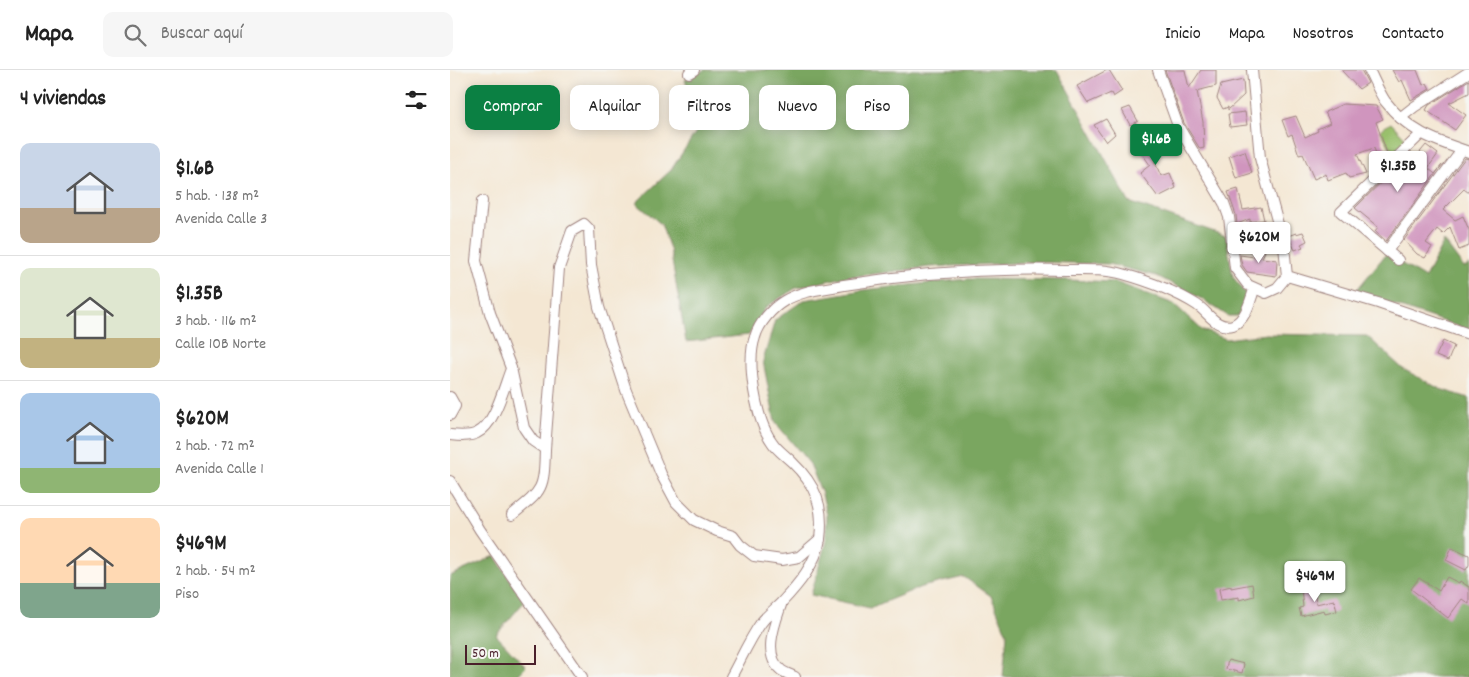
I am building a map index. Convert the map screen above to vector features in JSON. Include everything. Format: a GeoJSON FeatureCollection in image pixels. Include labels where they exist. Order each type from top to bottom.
{"type":"FeatureCollection","features":[{"type":"Feature","properties":{"kind":"street"},"geometry":{"type":"LineString","coordinates":[[1158,70],[1178,126],[1224,203],[1229,217],[1235,268],[1248,285],[1254,290],[1266,294],[1277,288],[1287,276],[1284,246],[1260,158],[1252,70]]}},
{"type":"Feature","properties":{"kind":"street"},"geometry":{"type":"LineString","coordinates":[[1369,70],[1384,99],[1400,118],[1421,134],[1465,151],[1387,251]]}},
{"type":"Feature","properties":{"kind":"street"},"geometry":{"type":"LineString","coordinates":[[1400,118],[1469,72]]}},
{"type":"Feature","properties":{"kind":"street"},"geometry":{"type":"LineString","coordinates":[[1398,260],[1341,212],[1421,134]]}},
{"type":"Feature","properties":{"kind":"street"},"geometry":{"type":"LineString","coordinates":[[482,201],[476,261],[490,313],[511,368],[524,428],[533,441],[545,450]]}},
{"type":"Feature","properties":{"kind":"street"},"geometry":{"type":"LineString","coordinates":[[512,515],[536,495],[544,479],[559,268],[572,231],[584,224],[589,229],[591,265],[599,307],[626,390],[661,474],[676,502],[694,520],[733,536],[740,545],[754,556],[782,560],[799,557],[820,539]]}},
{"type":"Feature","properties":{"kind":"street"},"geometry":{"type":"LineString","coordinates":[[731,677],[762,622],[782,602],[805,574],[816,556],[820,539],[819,505],[813,488],[807,476],[772,444],[762,424],[757,402],[751,361],[755,336],[769,313],[784,301],[805,292],[877,280],[947,272],[1016,269],[1106,271],[1122,273],[1155,284],[1200,306],[1211,318],[1222,325],[1231,325],[1240,321],[1245,314],[1254,290]]}},
{"type":"Feature","properties":{"kind":"street"},"geometry":{"type":"LineString","coordinates":[[1287,276],[1378,303],[1469,334]]}},
{"type":"Feature","properties":{"kind":"street"},"geometry":{"type":"LineString","coordinates":[[450,435],[466,436],[477,433],[484,428],[493,415],[511,368]]}},
{"type":"Feature","properties":{"kind":"street"},"geometry":{"type":"LineString","coordinates":[[450,481],[480,530],[582,677]]}},
{"type":"Feature","properties":{"kind":"street"},"geometry":{"type":"LineString","coordinates":[[782,602],[772,636],[774,661],[781,670],[795,677]]}},
{"type":"Feature","properties":{"kind":"green space"},"geometry":{"type":"Polygon","coordinates":[[[704,70],[1057,70],[1129,202],[1226,236],[1233,277],[1247,295],[1238,316],[1228,316],[1202,299],[1157,276],[1108,264],[1036,262],[930,267],[840,278],[796,288],[766,307],[749,335],[686,342],[670,249],[661,224],[636,203],[671,170],[697,130],[749,130],[749,85],[687,85],[685,80],[704,70]]]}},
{"type":"Feature","properties":{"kind":"green space"},"geometry":{"type":"Polygon","coordinates":[[[1391,123],[1410,143],[1395,156],[1380,130],[1391,123]]]}},
{"type":"Feature","properties":{"kind":"green space"},"geometry":{"type":"Polygon","coordinates":[[[1444,241],[1464,268],[1469,265],[1469,330],[1355,292],[1386,254],[1425,278],[1444,241]]]}},
{"type":"Feature","properties":{"kind":"green space"},"geometry":{"type":"Polygon","coordinates":[[[968,279],[1115,282],[1174,304],[1202,330],[1226,339],[1266,334],[1367,336],[1403,369],[1440,389],[1469,398],[1469,677],[1003,677],[1007,634],[991,596],[964,577],[921,587],[870,608],[811,595],[826,541],[827,515],[822,494],[810,464],[775,422],[763,361],[775,320],[804,300],[863,290],[968,279]]]}},
{"type":"Feature","properties":{"kind":"green space"},"geometry":{"type":"Polygon","coordinates":[[[495,556],[524,602],[496,635],[526,667],[516,677],[450,677],[450,576],[495,556]]]}},
{"type":"Feature","properties":{"kind":"building"},"geometry":{"type":"Polygon","coordinates":[[[1109,70],[1122,91],[1113,97],[1111,93],[1088,103],[1077,86],[1109,70]]]}},
{"type":"Feature","properties":{"kind":"building"},"geometry":{"type":"Polygon","coordinates":[[[1165,70],[1185,70],[1189,88],[1201,70],[1216,70],[1216,86],[1197,91],[1203,122],[1204,148],[1200,149],[1184,123],[1165,70]]]}},
{"type":"Feature","properties":{"kind":"building"},"geometry":{"type":"Polygon","coordinates":[[[1341,70],[1361,70],[1368,83],[1359,89],[1341,70]]]}},
{"type":"Feature","properties":{"kind":"building"},"geometry":{"type":"Polygon","coordinates":[[[1392,70],[1417,70],[1423,85],[1427,83],[1430,89],[1411,100],[1402,80],[1399,82],[1392,70]]]}},
{"type":"Feature","properties":{"kind":"building"},"geometry":{"type":"Polygon","coordinates":[[[1243,80],[1244,95],[1228,110],[1228,107],[1223,109],[1217,98],[1221,85],[1243,80]]]}},
{"type":"Feature","properties":{"kind":"building"},"geometry":{"type":"Polygon","coordinates":[[[1469,80],[1469,93],[1449,103],[1466,115],[1455,130],[1426,110],[1429,105],[1469,80]]]}},
{"type":"Feature","properties":{"kind":"building"},"geometry":{"type":"Polygon","coordinates":[[[1343,104],[1376,106],[1383,119],[1376,122],[1388,156],[1380,165],[1374,148],[1357,154],[1366,174],[1349,178],[1346,173],[1328,180],[1326,174],[1314,179],[1303,154],[1299,155],[1292,134],[1288,136],[1282,120],[1296,116],[1305,137],[1330,123],[1325,112],[1343,104]]]}},
{"type":"Feature","properties":{"kind":"building"},"geometry":{"type":"Polygon","coordinates":[[[1130,107],[1138,121],[1130,125],[1122,110],[1130,107]]]}},
{"type":"Feature","properties":{"kind":"building"},"geometry":{"type":"Polygon","coordinates":[[[1245,112],[1247,125],[1230,127],[1228,114],[1245,112]]]}},
{"type":"Feature","properties":{"kind":"building"},"geometry":{"type":"Polygon","coordinates":[[[1106,119],[1115,134],[1106,142],[1094,125],[1106,119]]]}},
{"type":"Feature","properties":{"kind":"building"},"geometry":{"type":"Polygon","coordinates":[[[1155,133],[1168,144],[1153,158],[1161,176],[1170,173],[1176,188],[1158,197],[1140,173],[1150,165],[1137,146],[1155,133]]]}},
{"type":"Feature","properties":{"kind":"building"},"geometry":{"type":"Polygon","coordinates":[[[1426,145],[1438,154],[1428,168],[1435,174],[1442,165],[1386,241],[1375,231],[1378,227],[1355,208],[1405,159],[1411,163],[1426,145]]]}},
{"type":"Feature","properties":{"kind":"building"},"geometry":{"type":"Polygon","coordinates":[[[1245,151],[1252,173],[1236,178],[1229,156],[1245,151]]]}},
{"type":"Feature","properties":{"kind":"building"},"geometry":{"type":"Polygon","coordinates":[[[1465,158],[1469,159],[1469,193],[1464,189],[1443,210],[1455,220],[1463,216],[1469,230],[1469,246],[1459,250],[1450,227],[1443,234],[1437,229],[1426,243],[1432,247],[1425,258],[1417,254],[1404,240],[1465,158]]]}},
{"type":"Feature","properties":{"kind":"building"},"geometry":{"type":"Polygon","coordinates":[[[1238,189],[1243,210],[1261,207],[1264,220],[1250,222],[1250,219],[1237,224],[1228,192],[1238,189]]]}},
{"type":"Feature","properties":{"kind":"building"},"geometry":{"type":"Polygon","coordinates":[[[1303,232],[1307,241],[1301,244],[1303,247],[1295,250],[1288,236],[1303,232]]]}},
{"type":"Feature","properties":{"kind":"building"},"geometry":{"type":"Polygon","coordinates":[[[1255,247],[1265,251],[1262,258],[1277,260],[1276,276],[1247,272],[1242,265],[1240,255],[1254,257],[1255,247]]]}},
{"type":"Feature","properties":{"kind":"building"},"geometry":{"type":"Polygon","coordinates":[[[1443,341],[1454,346],[1448,361],[1436,356],[1443,341]]]}},
{"type":"Feature","properties":{"kind":"building"},"geometry":{"type":"Polygon","coordinates":[[[1452,547],[1469,555],[1469,565],[1466,570],[1446,560],[1452,547]]]}},
{"type":"Feature","properties":{"kind":"building"},"geometry":{"type":"Polygon","coordinates":[[[1324,568],[1326,579],[1313,581],[1312,570],[1324,568]]]}},
{"type":"Feature","properties":{"kind":"building"},"geometry":{"type":"Polygon","coordinates":[[[1447,577],[1459,583],[1460,581],[1469,587],[1469,604],[1462,599],[1448,618],[1411,589],[1419,578],[1439,591],[1447,577]]]}},
{"type":"Feature","properties":{"kind":"building"},"geometry":{"type":"Polygon","coordinates":[[[1252,584],[1254,596],[1239,600],[1239,597],[1221,600],[1219,589],[1252,584]]]}},
{"type":"Feature","properties":{"kind":"building"},"geometry":{"type":"Polygon","coordinates":[[[1314,586],[1316,604],[1334,600],[1337,611],[1325,614],[1324,610],[1301,616],[1299,608],[1303,607],[1301,588],[1314,586]]]}},
{"type":"Feature","properties":{"kind":"building"},"geometry":{"type":"Polygon","coordinates":[[[1228,660],[1244,664],[1242,673],[1226,669],[1228,660]]]}}]}
